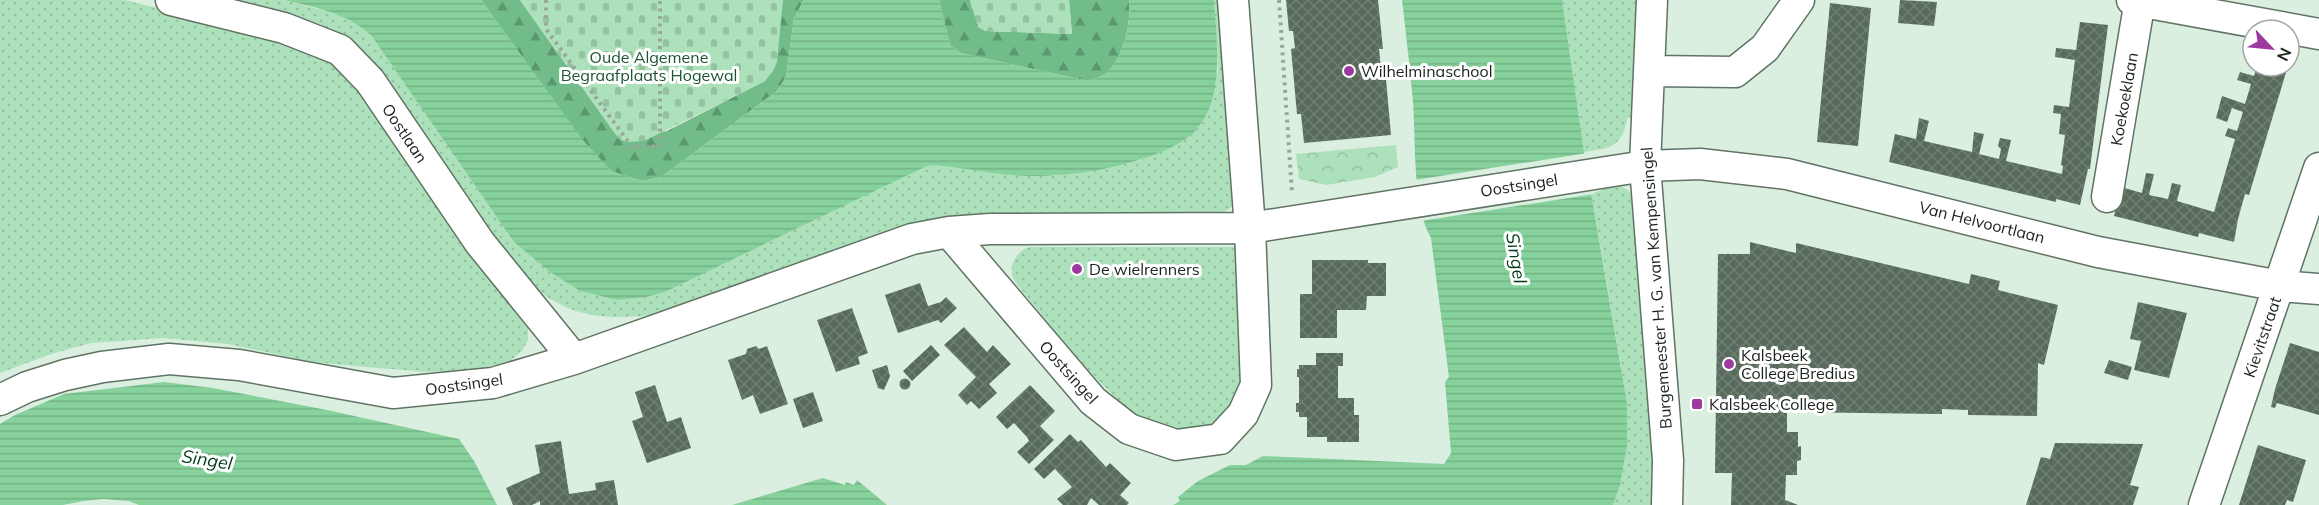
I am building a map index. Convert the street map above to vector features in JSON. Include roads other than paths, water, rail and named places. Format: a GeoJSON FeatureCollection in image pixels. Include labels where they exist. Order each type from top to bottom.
{"type":"FeatureCollection","features":[{"type":"Feature","properties":{"kind":"street","name":"Oostlaan"},"geometry":{"type":"LineString","coordinates":[[171,0],[284,28],[340,50],[370,81],[480,243],[574,359]]}},
{"type":"Feature","properties":{"kind":"street","name":"Oostsingel"},"geometry":{"type":"LineString","coordinates":[[949,232],[1093,401],[1130,429],[1176,445],[1220,439],[1243,414],[1256,385],[1250,228],[1233,0]]}},
{"type":"Feature","properties":{"kind":"street","name":"Burgemeester H. G. van Kempensingel"},"geometry":{"type":"LineString","coordinates":[[1652,0],[1651,71],[1645,166],[1668,460],[1667,505]]}},
{"type":"Feature","properties":{"kind":"street"},"geometry":{"type":"LineString","coordinates":[[1651,71],[1735,72],[1765,48],[1799,0]]}},
{"type":"Feature","properties":{"kind":"street"},"geometry":{"type":"LineString","coordinates":[[2137,0],[2319,34]]}},
{"type":"Feature","properties":{"kind":"street","name":"Koekoeklaan"},"geometry":{"type":"LineString","coordinates":[[2107,197],[2137,0]]}},
{"type":"Feature","properties":{"kind":"street","name":"Van Helvoortlaan"},"geometry":{"type":"LineString","coordinates":[[1645,166],[1700,164],[1787,174],[2097,252],[2280,286],[2319,289]]}},
{"type":"Feature","properties":{"kind":"street","name":"Oostsingel"},"geometry":{"type":"LineString","coordinates":[[0,400],[27,387],[65,375],[102,367],[169,358],[239,365],[393,393],[493,383],[574,359],[912,239],[949,232],[990,229],[1250,228],[1645,166]]}},
{"type":"Feature","properties":{"kind":"street","name":"Kievitstraat"},"geometry":{"type":"LineString","coordinates":[[2204,505],[2319,168]]}},
{"type":"Feature","properties":{"kind":"water"},"geometry":{"type":"Polygon","coordinates":[[[284,0],[481,0],[583,140],[611,171],[642,181],[661,177],[777,91],[786,77],[794,18],[804,0],[939,0],[950,45],[960,53],[1088,81],[1105,74],[1117,60],[1125,40],[1129,0],[1214,0],[1217,50],[1215,88],[1211,105],[1198,128],[1191,135],[1157,154],[1113,167],[1048,176],[1017,175],[929,165],[665,292],[646,297],[617,300],[580,291],[550,272],[514,242],[371,35],[340,16],[284,0]]]}},
{"type":"Feature","properties":{"kind":"water","name":"Singel"},"geometry":{"type":"Polygon","coordinates":[[[1402,0],[1562,0],[1584,152],[1627,404],[1627,446],[1620,485],[1613,505],[1173,505],[1180,501],[1178,497],[1198,481],[1230,465],[1246,465],[1263,456],[1444,464],[1451,453],[1445,382],[1449,377],[1431,238],[1425,224],[1418,191],[1413,102],[1402,0]]]}},
{"type":"Feature","properties":{"kind":"water","name":"Singel"},"geometry":{"type":"Polygon","coordinates":[[[164,382],[213,388],[327,410],[459,439],[474,461],[497,505],[139,505],[129,501],[103,499],[63,505],[0,505],[0,424],[64,394],[164,382]]]}},
{"type":"Feature","properties":{"kind":"water"},"geometry":{"type":"Polygon","coordinates":[[[823,478],[845,485],[846,482],[854,485],[857,480],[887,505],[732,505],[823,478]]]}},
{"type":"Feature","properties":{"kind":"place","name":"Wilhelminaschool"},"geometry":{"type":"Point","coordinates":[1349,71]}},
{"type":"Feature","properties":{"kind":"place","name":"De wielrenners"},"geometry":{"type":"Point","coordinates":[1077,269]}},
{"type":"Feature","properties":{"kind":"place","name":"Kalsbeek College Bredius"},"geometry":{"type":"Point","coordinates":[1729,364]}},
{"type":"Feature","properties":{"kind":"place","name":"Kalsbeek College"},"geometry":{"type":"Point","coordinates":[1697,404]}},
{"type":"Feature","properties":{"kind":"park label","name":"Oude Algemene Begraafplaats Hogewal"},"geometry":{"type":"Point","coordinates":[649,66]}}]}
